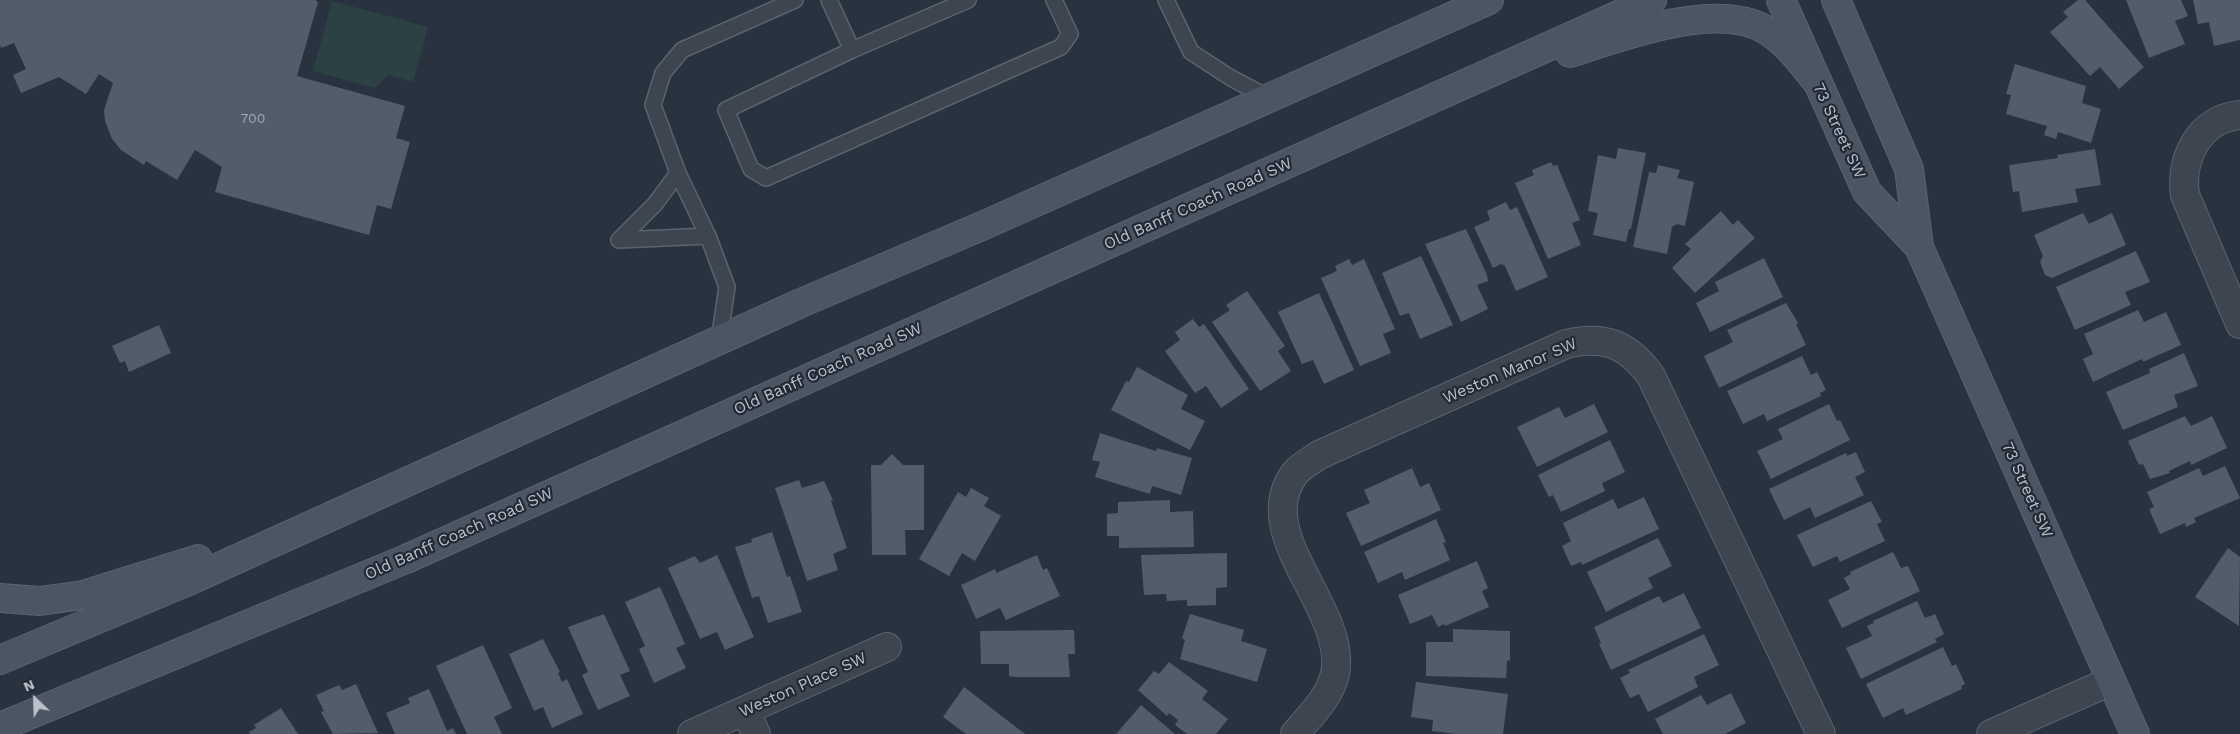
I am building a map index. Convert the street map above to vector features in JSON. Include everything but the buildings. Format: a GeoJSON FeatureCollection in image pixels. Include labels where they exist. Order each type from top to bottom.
{"type":"FeatureCollection","features":[{"type":"Feature","properties":{"kind":"main road"},"geometry":{"type":"LineString","coordinates":[[0,660],[184,583],[719,341],[1489,0]]}},
{"type":"Feature","properties":{"kind":"main road","name":"Old Banff Coach Road SW"},"geometry":{"type":"LineString","coordinates":[[0,727],[406,559],[1652,0]]}},
{"type":"Feature","properties":{"kind":"main road","name":"73 Street SW"},"geometry":{"type":"LineString","coordinates":[[1781,0],[1867,192],[1919,247]]}},
{"type":"Feature","properties":{"kind":"main road","name":"73 Street SW"},"geometry":{"type":"LineString","coordinates":[[1836,0],[1909,170],[1919,247],[2135,734]]}},
{"type":"Feature","properties":{"kind":"main road"},"geometry":{"type":"LineString","coordinates":[[1470,83],[1651,28],[1686,21],[1710,19],[1735,20],[1764,29],[1788,46],[1816,81]]}},
{"type":"Feature","properties":{"kind":"main road"},"geometry":{"type":"LineString","coordinates":[[0,598],[40,601],[83,595],[168,570],[370,500]]}},
{"type":"Feature","properties":{"kind":"street"},"geometry":{"type":"LineString","coordinates":[[2240,115],[2211,126],[2198,137],[2189,151],[2182,178],[2188,202],[2240,324]]}},
{"type":"Feature","properties":{"kind":"street","name":"Weston Manor SW"},"geometry":{"type":"LineString","coordinates":[[1295,734],[1332,686],[1336,655],[1331,633],[1286,532],[1283,496],[1296,472],[1319,455],[1557,348],[1582,340],[1597,339],[1621,347],[1640,360],[1651,376],[1821,734]]}},
{"type":"Feature","properties":{"kind":"street","name":"Weston Place SW"},"geometry":{"type":"LineString","coordinates":[[692,734],[751,722],[887,647]]}},
{"type":"Feature","properties":{"kind":"street"},"geometry":{"type":"LineString","coordinates":[[1991,734],[2111,681]]}},
{"type":"Feature","properties":{"kind":"lane"},"geometry":{"type":"LineString","coordinates":[[719,341],[727,286],[708,236],[678,174],[653,105],[663,73],[682,50],[796,0]]}},
{"type":"Feature","properties":{"kind":"lane"},"geometry":{"type":"LineString","coordinates":[[829,0],[852,50]]}},
{"type":"Feature","properties":{"kind":"lane"},"geometry":{"type":"LineString","coordinates":[[968,0],[852,50],[726,110],[752,168],[766,178],[1061,46],[1070,34],[1054,0]]}},
{"type":"Feature","properties":{"kind":"lane"},"geometry":{"type":"LineString","coordinates":[[1166,0],[1191,52],[1231,78],[1269,98]]}},
{"type":"Feature","properties":{"kind":"lane"},"geometry":{"type":"LineString","coordinates":[[678,174],[655,204],[619,240],[708,236]]}},
{"type":"Feature","properties":{"kind":"green space"},"geometry":{"type":"Polygon","coordinates":[[[332,1],[428,27],[413,82],[388,75],[375,88],[313,71],[332,1]]]}}]}
